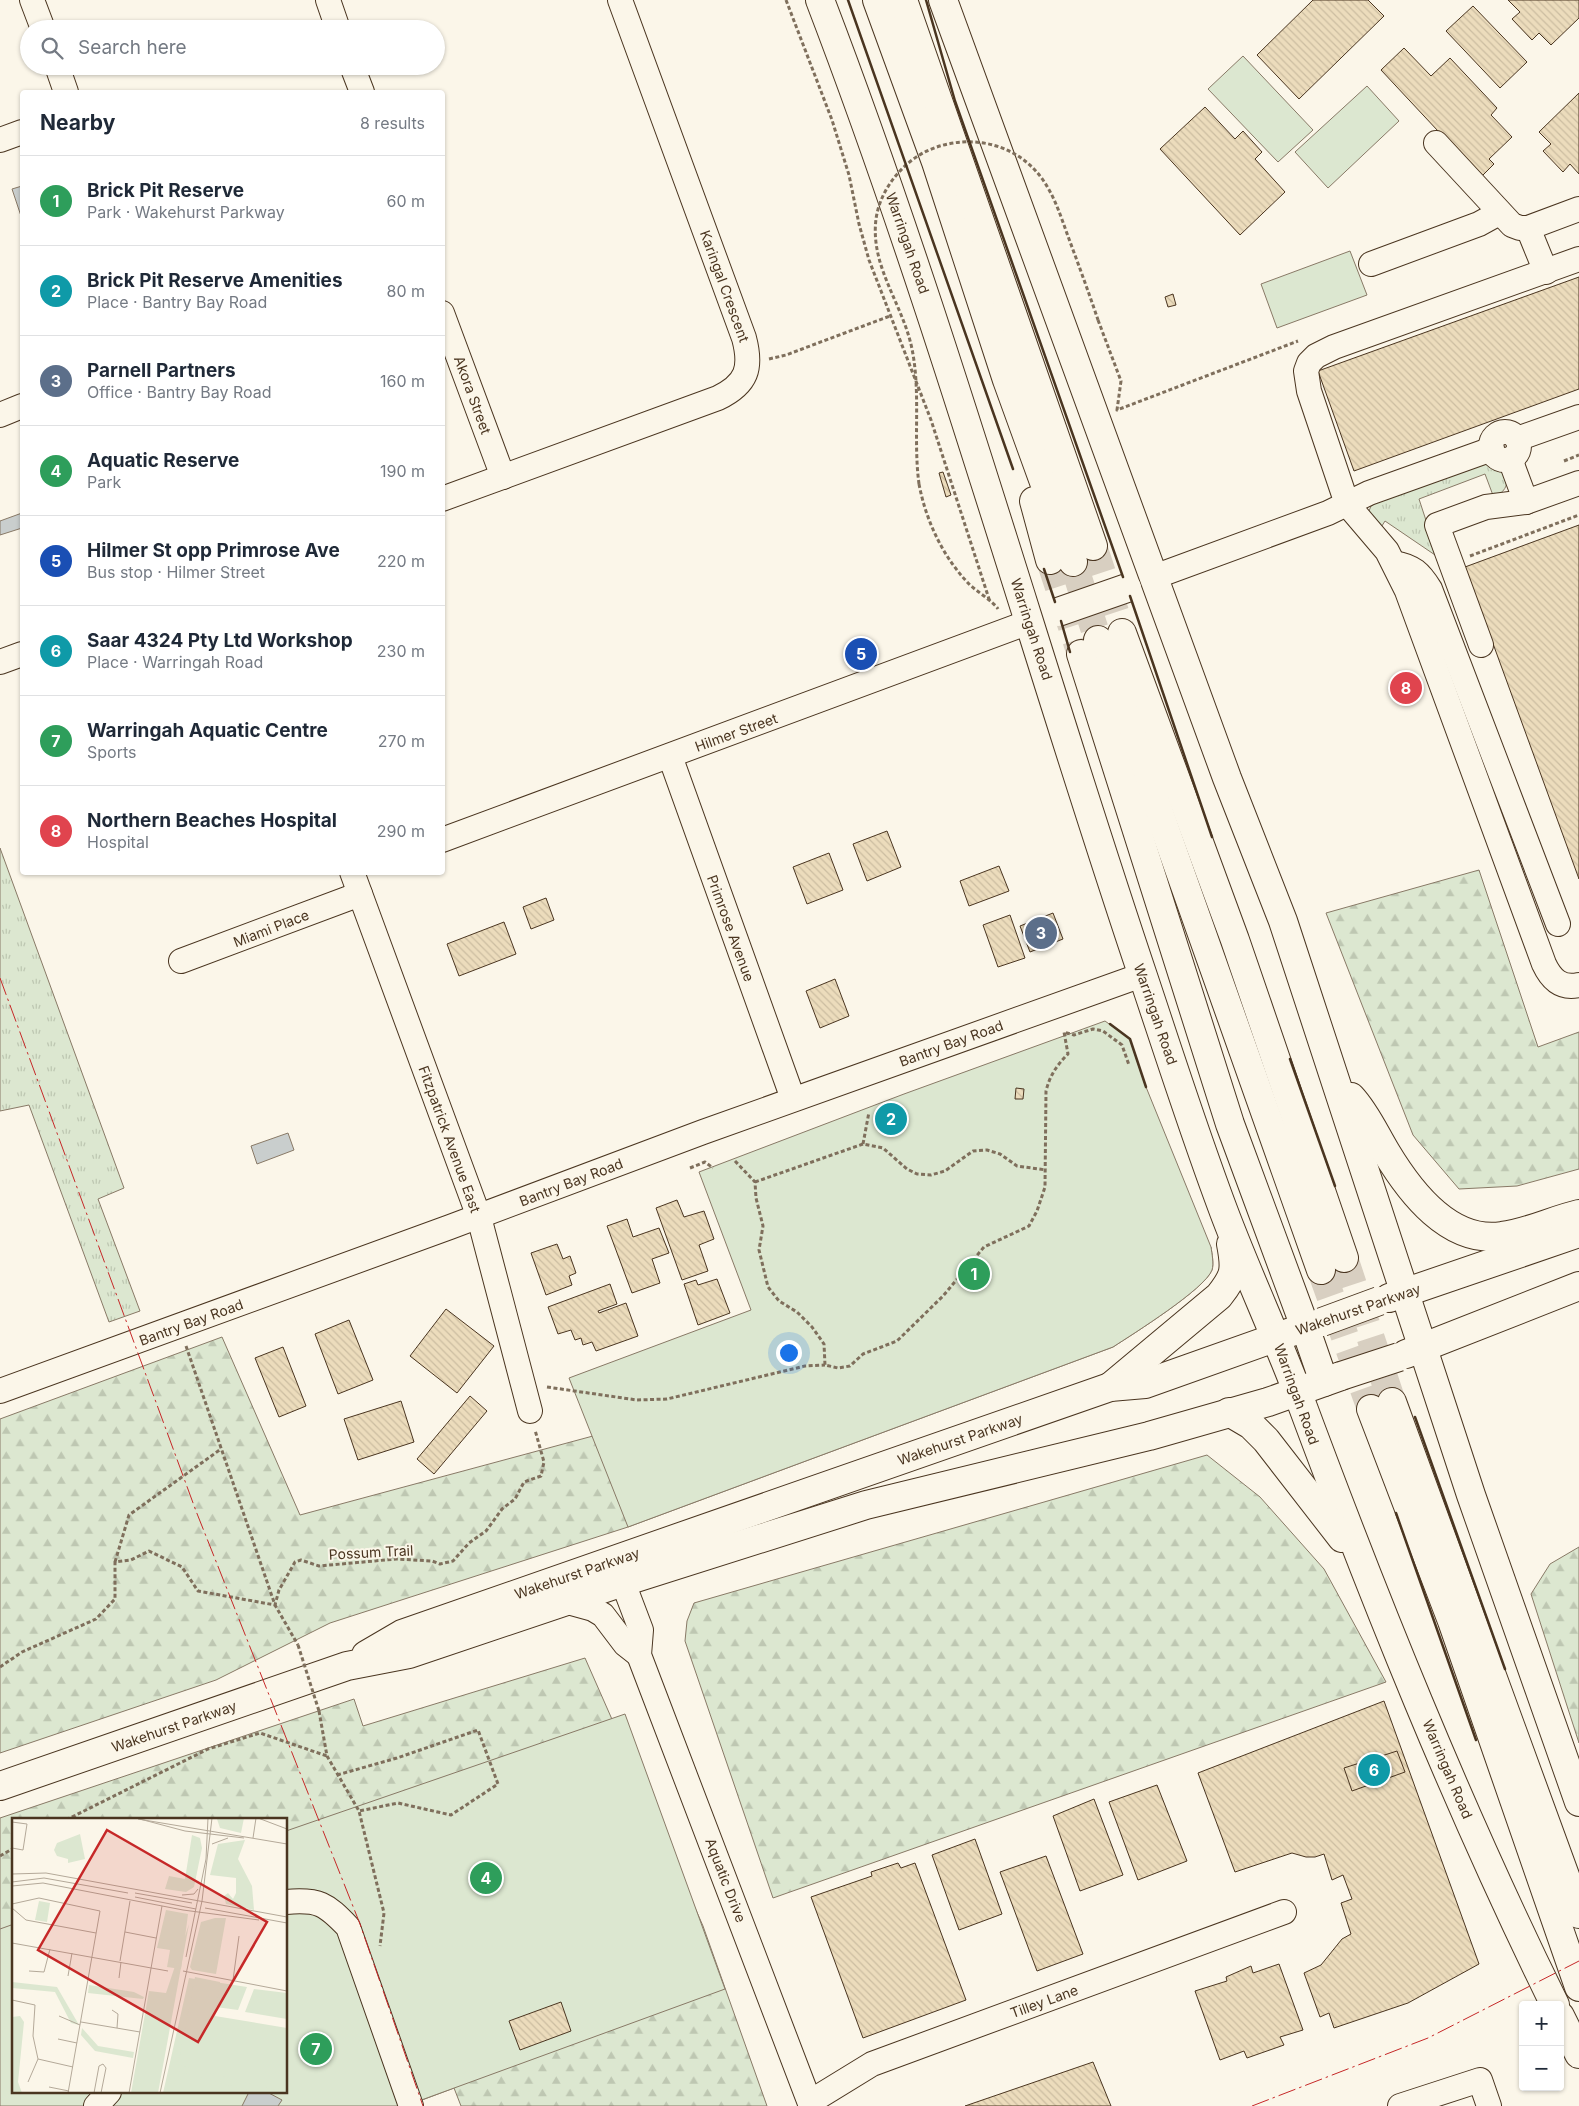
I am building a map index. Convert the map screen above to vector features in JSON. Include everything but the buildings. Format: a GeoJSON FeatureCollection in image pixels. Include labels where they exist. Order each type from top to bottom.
{"type":"FeatureCollection","features":[{"type":"Feature","properties":{"kind":"main road","name":"Warringah Road"},"geometry":{"type":"LineString","coordinates":[[820,0],[862,110],[920,279],[1142,975],[1224,1213],[1276,1337],[1362,1565],[1480,1846],[1553,2001]]}},
{"type":"Feature","properties":{"kind":"main road"},"geometry":{"type":"LineString","coordinates":[[877,0],[936,162],[1007,380],[1072,556],[903,0]]}},
{"type":"Feature","properties":{"kind":"main road"},"geometry":{"type":"LineString","coordinates":[[943,0],[1227,778],[1283,921],[1406,1293],[1411,1353],[1501,1583],[1579,1802]]}},
{"type":"Feature","properties":{"kind":"main road"},"geometry":{"type":"LineString","coordinates":[[1029,622],[1127,588],[1154,576]]}},
{"type":"Feature","properties":{"kind":"main road","name":"Warringah Road"},"geometry":{"type":"LineString","coordinates":[[1332,1264],[1101,643],[1230,1124],[1313,1324],[1333,1379]]}},
{"type":"Feature","properties":{"kind":"main road"},"geometry":{"type":"LineString","coordinates":[[1336,1082],[1356,1103],[1409,1186],[1428,1207],[1458,1230],[1484,1237],[1503,1236],[1579,1214]]}},
{"type":"Feature","properties":{"kind":"main road"},"geometry":{"type":"LineString","coordinates":[[1110,1386],[1203,1310],[1230,1282],[1234,1262],[1224,1213]]}},
{"type":"Feature","properties":{"kind":"main road","name":"Wakehurst Parkway"},"geometry":{"type":"LineString","coordinates":[[0,1786],[347,1666],[409,1654],[564,1601],[619,1571],[1110,1386],[1145,1384],[1579,1233]]}},
{"type":"Feature","properties":{"kind":"main road","name":"Wakehurst Parkway"},"geometry":{"type":"LineString","coordinates":[[347,1666],[402,1634],[619,1571],[866,1505],[1149,1436],[1297,1392],[1411,1353],[1472,1327],[1579,1286]]}},
{"type":"Feature","properties":{"kind":"main road"},"geometry":{"type":"LineString","coordinates":[[1579,1914],[1381,1405],[1452,1621],[1579,1987]]}},
{"type":"Feature","properties":{"kind":"main road"},"geometry":{"type":"LineString","coordinates":[[1229,1412],[1251,1425],[1266,1440],[1362,1565]]}},
{"type":"Feature","properties":{"kind":"main road"},"geometry":{"type":"LineString","coordinates":[[1564,2024],[1579,2054]]}},
{"type":"Feature","properties":{"kind":"street"},"geometry":{"type":"LineString","coordinates":[[32,0],[40,20]]}},
{"type":"Feature","properties":{"kind":"street"},"geometry":{"type":"LineString","coordinates":[[328,0],[335,20]]}},
{"type":"Feature","properties":{"kind":"street","name":"Karingal Crescent"},"geometry":{"type":"LineString","coordinates":[[620,0],[744,338],[748,364]]}},
{"type":"Feature","properties":{"kind":"street"},"geometry":{"type":"LineString","coordinates":[[60,75],[65,90]]}},
{"type":"Feature","properties":{"kind":"street"},"geometry":{"type":"LineString","coordinates":[[355,75],[361,90]]}},
{"type":"Feature","properties":{"kind":"street"},"geometry":{"type":"LineString","coordinates":[[0,140],[20,133]]}},
{"type":"Feature","properties":{"kind":"street"},"geometry":{"type":"LineString","coordinates":[[1436,143],[1512,225],[1528,228],[1579,209]]}},
{"type":"Feature","properties":{"kind":"street"},"geometry":{"type":"LineString","coordinates":[[1371,264],[1479,224],[1499,213]]}},
{"type":"Feature","properties":{"kind":"street"},"geometry":{"type":"LineString","coordinates":[[1528,228],[1555,274]]}},
{"type":"Feature","properties":{"kind":"street"},"geometry":{"type":"LineString","coordinates":[[1579,260],[1555,274],[1334,347],[1316,356],[1309,363],[1306,371],[1306,380],[1347,504],[1379,540],[1394,562],[1407,591],[1544,964],[1557,982],[1569,987],[1579,985]]}},
{"type":"Feature","properties":{"kind":"street","name":"Akora Street"},"geometry":{"type":"LineString","coordinates":[[445,321],[503,477]]}},
{"type":"Feature","properties":{"kind":"street"},"geometry":{"type":"LineString","coordinates":[[445,498],[718,398],[732,391],[740,383],[748,364]]}},
{"type":"Feature","properties":{"kind":"street"},"geometry":{"type":"LineString","coordinates":[[0,414],[20,407]]}},
{"type":"Feature","properties":{"kind":"street"},"geometry":{"type":"LineString","coordinates":[[1154,576],[1347,504],[1369,493],[1503,440],[1579,417]]}},
{"type":"Feature","properties":{"kind":"street"},"geometry":{"type":"LineString","coordinates":[[1503,440],[1526,502]]}},
{"type":"Feature","properties":{"kind":"street"},"geometry":{"type":"LineString","coordinates":[[1481,645],[1437,525],[1486,507],[1526,502],[1579,483]]}},
{"type":"Feature","properties":{"kind":"street"},"geometry":{"type":"LineString","coordinates":[[1394,562],[1409,566],[1417,571],[1430,589],[1558,924]]}},
{"type":"Feature","properties":{"kind":"street","name":"Hilmer Street"},"geometry":{"type":"LineString","coordinates":[[445,839],[1029,622]]}},
{"type":"Feature","properties":{"kind":"street"},"geometry":{"type":"LineString","coordinates":[[0,662],[20,655]]}},
{"type":"Feature","properties":{"kind":"street","name":"Primrose Avenue"},"geometry":{"type":"LineString","coordinates":[[670,756],[793,1099]]}},
{"type":"Feature","properties":{"kind":"street","name":"Fitzpatrick Avenue East"},"geometry":{"type":"LineString","coordinates":[[353,875],[479,1217],[530,1411]]}},
{"type":"Feature","properties":{"kind":"street","name":"Miami Place"},"geometry":{"type":"LineString","coordinates":[[181,961],[360,894]]}},
{"type":"Feature","properties":{"kind":"street","name":"Bantry Bay Road"},"geometry":{"type":"LineString","coordinates":[[0,1391],[479,1217],[793,1099],[1142,975]]}},
{"type":"Feature","properties":{"kind":"street","name":"Aquatic Drive"},"geometry":{"type":"LineString","coordinates":[[619,1571],[641,1630],[639,1656],[811,2104]]}},
{"type":"Feature","properties":{"kind":"street","name":"Aquatic Drive"},"geometry":{"type":"LineString","coordinates":[[564,1601],[593,1609],[603,1615],[625,1644],[639,1656]]}},
{"type":"Feature","properties":{"kind":"street"},"geometry":{"type":"LineString","coordinates":[[288,1902],[306,1900],[328,1907],[348,1927],[411,2106]]}},
{"type":"Feature","properties":{"kind":"street","name":"Tilley Lane"},"geometry":{"type":"LineString","coordinates":[[811,2104],[872,2064],[1284,1912]]}},
{"type":"Feature","properties":{"kind":"street"},"geometry":{"type":"LineString","coordinates":[[1400,2106],[1480,2080],[1489,2106]]}},
{"type":"Feature","properties":{"kind":"street"},"geometry":{"type":"LineString","coordinates":[[96,2106],[107,2094]]}},
{"type":"Feature","properties":{"kind":"path"},"geometry":{"type":"LineString","coordinates":[[786,0],[832,120],[849,175],[858,224],[869,260],[890,316],[932,420],[990,602],[958,572],[945,553],[927,514],[919,484],[916,452],[915,369],[912,347],[881,268],[876,244],[876,218],[880,203],[893,180],[902,169],[926,152],[939,146],[962,142],[987,143],[1002,148],[1025,161],[1036,171],[1052,195],[1121,381],[1117,410]]}},
{"type":"Feature","properties":{"kind":"path"},"geometry":{"type":"LineString","coordinates":[[748,364],[786,355],[890,316]]}},
{"type":"Feature","properties":{"kind":"path"},"geometry":{"type":"LineString","coordinates":[[1564,461],[1579,455]]}},
{"type":"Feature","properties":{"kind":"path"},"geometry":{"type":"LineString","coordinates":[[1450,561],[1472,556],[1579,516]]}},
{"type":"Feature","properties":{"kind":"path"},"geometry":{"type":"LineString","coordinates":[[524,1387],[554,1387],[637,1400],[667,1399],[805,1366],[825,1365],[838,1368],[850,1366],[863,1354],[897,1341],[943,1296],[984,1246],[1029,1226],[1040,1203],[1046,1170],[1046,1090],[1057,1064],[1068,1054],[1064,1032],[1074,1035],[1093,1029],[1103,1031],[1122,1045],[1128,1065]]}},
{"type":"Feature","properties":{"kind":"path"},"geometry":{"type":"LineString","coordinates":[[1052,1074],[1058,1078]]}},
{"type":"Feature","properties":{"kind":"path"},"geometry":{"type":"LineString","coordinates":[[863,1144],[869,1112]]}},
{"type":"Feature","properties":{"kind":"path"},"geometry":{"type":"LineString","coordinates":[[755,1184],[863,1144],[884,1148],[907,1169],[918,1174],[931,1175],[945,1171],[973,1151],[987,1150],[1000,1154],[1017,1166],[1046,1170]]}},
{"type":"Feature","properties":{"kind":"path"},"geometry":{"type":"LineString","coordinates":[[735,1160],[755,1184],[763,1226],[759,1250],[768,1287],[779,1301],[797,1312],[812,1327],[824,1344],[825,1365]]}},
{"type":"Feature","properties":{"kind":"path"},"geometry":{"type":"LineString","coordinates":[[690,1168],[705,1162],[713,1168]]}},
{"type":"Feature","properties":{"kind":"path"},"geometry":{"type":"LineString","coordinates":[[177,1327],[185,1342],[274,1605],[298,1645],[319,1711],[327,1756],[358,1811],[384,1913],[378,1964],[363,1970]]}},
{"type":"Feature","properties":{"kind":"path","name":"Possum Trail"},"geometry":{"type":"LineString","coordinates":[[274,1605],[285,1579],[295,1562],[301,1560],[320,1566],[396,1559],[432,1561],[440,1564],[453,1561],[469,1543],[486,1531],[502,1509],[515,1498],[524,1482],[541,1476],[544,1462],[530,1411]]}},
{"type":"Feature","properties":{"kind":"path"},"geometry":{"type":"LineString","coordinates":[[0,1667],[22,1652],[96,1619],[115,1600],[115,1562],[129,1515],[221,1449]]}},
{"type":"Feature","properties":{"kind":"path"},"geometry":{"type":"LineString","coordinates":[[115,1562],[131,1560],[149,1551],[182,1567],[198,1591],[274,1605]]}},
{"type":"Feature","properties":{"kind":"path"},"geometry":{"type":"LineString","coordinates":[[337,1775],[397,1758],[478,1730],[498,1784],[451,1815],[398,1803],[358,1811]]}},
{"type":"Feature","properties":{"kind":"path"},"geometry":{"type":"LineString","coordinates":[[70,1818],[208,1749],[260,1733],[327,1756]]}},
{"type":"Feature","properties":{"kind":"path"},"geometry":{"type":"LineString","coordinates":[[0,1856],[12,1849]]}},
{"type":"Feature","properties":{"kind":"green space"},"geometry":{"type":"Polygon","coordinates":[[[1243,56],[1313,130],[1278,162],[1208,89],[1243,56]]]}},
{"type":"Feature","properties":{"kind":"green space"},"geometry":{"type":"Polygon","coordinates":[[[1367,86],[1399,121],[1328,188],[1295,152],[1367,86]]]}},
{"type":"Feature","properties":{"kind":"green space"},"geometry":{"type":"Polygon","coordinates":[[[1350,251],[1367,295],[1277,328],[1261,284],[1350,251]]]}},
{"type":"Feature","properties":{"kind":"green space"},"geometry":{"type":"Polygon","coordinates":[[[1484,463],[1501,468],[1506,478],[1505,489],[1494,498],[1485,474],[1419,499],[1438,557],[1385,521],[1380,529],[1369,511],[1371,506],[1379,501],[1484,463]]]}},
{"type":"Feature","properties":{"kind":"green space"},"geometry":{"type":"Polygon","coordinates":[[[0,848],[124,1188],[98,1199],[140,1311],[109,1322],[29,1105],[0,1111],[0,848]]]}},
{"type":"Feature","properties":{"kind":"green space"},"geometry":{"type":"Polygon","coordinates":[[[1479,870],[1538,1047],[1579,1032],[1579,1169],[1517,1186],[1459,1189],[1413,1135],[1326,913],[1479,870]]]}},
{"type":"Feature","properties":{"kind":"green space"},"geometry":{"type":"Polygon","coordinates":[[[1105,1021],[1130,1039],[1146,1087],[1211,1247],[1213,1268],[1207,1278],[1167,1311],[1113,1347],[628,1527],[569,1378],[751,1310],[699,1172],[904,1094],[1105,1021]]]}},
{"type":"Feature","properties":{"kind":"green space"},"geometry":{"type":"Polygon","coordinates":[[[1211,1247],[1213,1268],[1207,1278],[1167,1311],[1113,1347],[628,1527],[330,1623],[216,1680],[0,1753],[0,1419],[222,1337],[300,1515],[771,1388],[1211,1247]]]}},
{"type":"Feature","properties":{"kind":"green space"},"geometry":{"type":"Polygon","coordinates":[[[1207,1455],[1260,1497],[1324,1569],[1386,1682],[773,1898],[685,1641],[687,1621],[694,1603],[1207,1455]]]}},
{"type":"Feature","properties":{"kind":"green space"},"geometry":{"type":"Polygon","coordinates":[[[1579,1547],[1579,1743],[1531,1594],[1550,1564],[1579,1547]]]}},
{"type":"Feature","properties":{"kind":"green space"},"geometry":{"type":"Polygon","coordinates":[[[585,1658],[703,1926],[767,2106],[461,2106],[454,2088],[406,2106],[288,1980],[288,1818],[12,1818],[12,2094],[0,2106],[0,1818],[354,1699],[363,1726],[585,1658]]]}},
{"type":"Feature","properties":{"kind":"green space"},"geometry":{"type":"Polygon","coordinates":[[[625,1714],[725,1989],[405,2106],[0,2106],[0,1929],[12,1925],[12,2094],[288,2094],[288,1830],[625,1714]]]}},
{"type":"Feature","properties":{"kind":"shaded area"},"geometry":{"type":"Polygon","coordinates":[[[20,187],[20,213],[12,189],[20,187]]]}},
{"type":"Feature","properties":{"kind":"shaded area"},"geometry":{"type":"Polygon","coordinates":[[[20,514],[20,529],[0,535],[0,521],[20,514]]]}},
{"type":"Feature","properties":{"kind":"shaded area"},"geometry":{"type":"Polygon","coordinates":[[[288,1133],[294,1150],[257,1164],[251,1146],[288,1133]]]}},
{"type":"Feature","properties":{"kind":"shaded area"},"geometry":{"type":"Polygon","coordinates":[[[248,2094],[271,2094],[282,2100],[278,2106],[242,2106],[248,2094]]]}},
{"type":"Feature","properties":{"kind":"tunnel"},"geometry":{"type":"LineString","coordinates":[[1093,546],[1122,633]]}},
{"type":"Feature","properties":{"kind":"tunnel"},"geometry":{"type":"LineString","coordinates":[[1050,560],[1081,654]]}},
{"type":"Feature","properties":{"kind":"tunnel"},"geometry":{"type":"LineString","coordinates":[[1073,562],[1098,640]]}},
{"type":"Feature","properties":{"kind":"tunnel"},"geometry":{"type":"LineString","coordinates":[[1344,1258],[1392,1402]]}},
{"type":"Feature","properties":{"kind":"tunnel"},"geometry":{"type":"LineString","coordinates":[[1321,1270],[1371,1409]]}},
{"type":"Feature","properties":{"kind":"wall"},"geometry":{"type":"LineString","coordinates":[[848,0],[1013,469]]}},
{"type":"Feature","properties":{"kind":"wall"},"geometry":{"type":"LineString","coordinates":[[926,0],[955,101],[1123,577]]}},
{"type":"Feature","properties":{"kind":"wall"},"geometry":{"type":"LineString","coordinates":[[1044,569],[1055,602]]}},
{"type":"Feature","properties":{"kind":"wall"},"geometry":{"type":"LineString","coordinates":[[1130,596],[1212,837]]}},
{"type":"Feature","properties":{"kind":"wall"},"geometry":{"type":"LineString","coordinates":[[1061,621],[1070,652]]}},
{"type":"Feature","properties":{"kind":"wall"},"geometry":{"type":"LineString","coordinates":[[1110,1024],[1130,1039],[1146,1087]]}},
{"type":"Feature","properties":{"kind":"wall"},"geometry":{"type":"LineString","coordinates":[[1290,1059],[1335,1186]]}},
{"type":"Feature","properties":{"kind":"wall"},"geometry":{"type":"LineString","coordinates":[[1415,1417],[1505,1669]]}},
{"type":"Feature","properties":{"kind":"wall"},"geometry":{"type":"LineString","coordinates":[[1396,1513],[1476,1740]]}},
{"type":"Feature","properties":{"kind":"power"},"geometry":{"type":"LineString","coordinates":[[0,978],[196,1511],[360,1924],[423,2106]]}},
{"type":"Feature","properties":{"kind":"power"},"geometry":{"type":"LineString","coordinates":[[1252,2106],[1428,2038],[1579,1961]]}},
{"type":"Feature","properties":{"kind":"place","name":"Hilmer St opp Primrose Ave"},"geometry":{"type":"Point","coordinates":[861,654]}},
{"type":"Feature","properties":{"kind":"place","name":"Northern Beaches Hospital"},"geometry":{"type":"Point","coordinates":[1406,688]}},
{"type":"Feature","properties":{"kind":"place","name":"Parnell Partners"},"geometry":{"type":"Point","coordinates":[1041,933]}},
{"type":"Feature","properties":{"kind":"place","name":"Brick Pit Reserve Amenities"},"geometry":{"type":"Point","coordinates":[891,1119]}},
{"type":"Feature","properties":{"kind":"place","name":"Brick Pit Reserve"},"geometry":{"type":"Point","coordinates":[974,1274]}},
{"type":"Feature","properties":{"kind":"place","name":"Saar 4324 Pty Ltd Workshop"},"geometry":{"type":"Point","coordinates":[1374,1770]}},
{"type":"Feature","properties":{"kind":"place","name":"Aquatic Reserve"},"geometry":{"type":"Point","coordinates":[486,1878]}},
{"type":"Feature","properties":{"kind":"place","name":"Warringah Aquatic Centre"},"geometry":{"type":"Point","coordinates":[316,2049]}}]}
